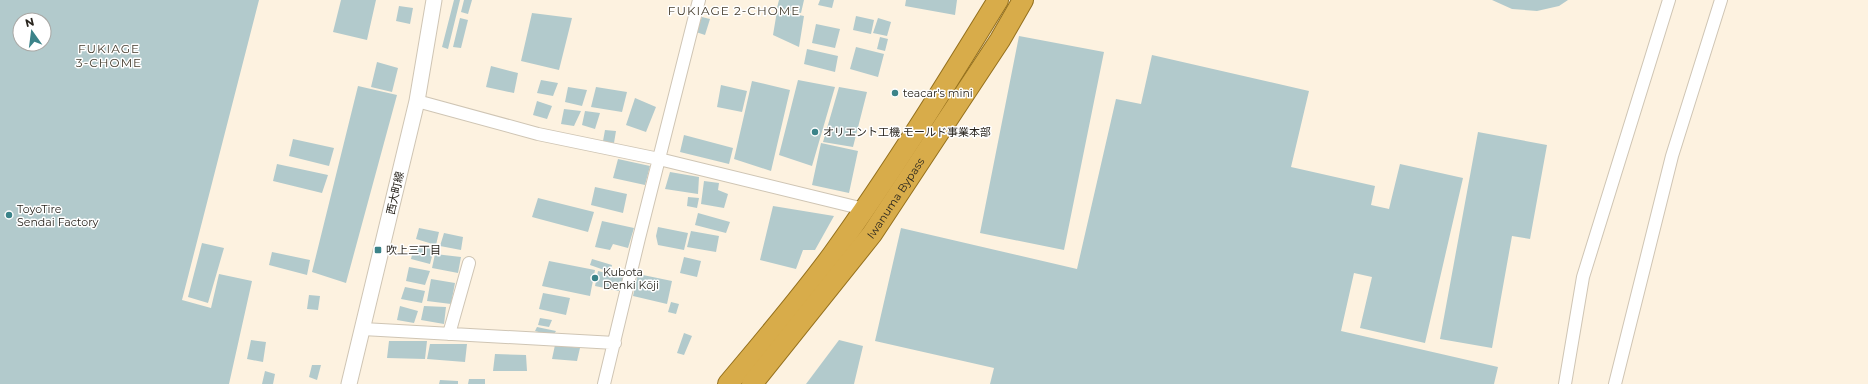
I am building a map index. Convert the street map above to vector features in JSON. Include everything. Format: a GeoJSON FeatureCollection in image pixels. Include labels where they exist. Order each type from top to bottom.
{"type":"FeatureCollection","features":[{"type":"Feature","properties":{"kind":"highway","name":"Iwanuma Bypass"},"geometry":{"type":"LineString","coordinates":[[728,384],[832,256],[937,100],[998,0]]}},
{"type":"Feature","properties":{"kind":"highway","name":"Iwanuma Bypass"},"geometry":{"type":"LineString","coordinates":[[752,384],[872,234],[996,47],[1023,0]]}},
{"type":"Feature","properties":{"kind":"street","name":"西大町線"},"geometry":{"type":"LineString","coordinates":[[349,384],[417,101],[434,0]]}},
{"type":"Feature","properties":{"kind":"street"},"geometry":{"type":"LineString","coordinates":[[604,384],[699,0]]}},
{"type":"Feature","properties":{"kind":"street"},"geometry":{"type":"LineString","coordinates":[[1565,384],[1583,277],[1669,0]]}},
{"type":"Feature","properties":{"kind":"street"},"geometry":{"type":"LineString","coordinates":[[1614,384],[1672,156],[1721,0]]}},
{"type":"Feature","properties":{"kind":"street"},"geometry":{"type":"LineString","coordinates":[[417,101],[538,134],[659,159],[864,209]]}},
{"type":"Feature","properties":{"kind":"street"},"geometry":{"type":"LineString","coordinates":[[449,334],[469,263]]}},
{"type":"Feature","properties":{"kind":"street"},"geometry":{"type":"LineString","coordinates":[[363,329],[615,343]]}},
{"type":"Feature","properties":{"kind":"building"},"geometry":{"type":"Polygon","coordinates":[[[0,0],[259,0],[182,300],[211,308],[219,274],[252,281],[229,384],[0,384],[0,0]]]}},
{"type":"Feature","properties":{"kind":"building"},"geometry":{"type":"Polygon","coordinates":[[[341,0],[376,0],[367,40],[333,32],[341,0]]]}},
{"type":"Feature","properties":{"kind":"building"},"geometry":{"type":"Polygon","coordinates":[[[454,0],[460,0],[448,49],[442,47],[454,0]]]}},
{"type":"Feature","properties":{"kind":"building"},"geometry":{"type":"Polygon","coordinates":[[[464,0],[472,0],[468,14],[461,12],[464,0]]]}},
{"type":"Feature","properties":{"kind":"building"},"geometry":{"type":"Polygon","coordinates":[[[779,0],[804,0],[801,13],[777,8],[779,0]]]}},
{"type":"Feature","properties":{"kind":"building"},"geometry":{"type":"Polygon","coordinates":[[[820,0],[834,0],[832,8],[818,5],[820,0]]]}},
{"type":"Feature","properties":{"kind":"building"},"geometry":{"type":"Polygon","coordinates":[[[906,0],[957,0],[955,15],[905,6],[906,0]]]}},
{"type":"Feature","properties":{"kind":"building"},"geometry":{"type":"Polygon","coordinates":[[[1492,0],[1568,0],[1559,6],[1537,11],[1512,9],[1492,0]]]}},
{"type":"Feature","properties":{"kind":"building"},"geometry":{"type":"Polygon","coordinates":[[[399,6],[413,8],[410,24],[396,21],[399,6]]]}},
{"type":"Feature","properties":{"kind":"building"},"geometry":{"type":"Polygon","coordinates":[[[777,11],[804,16],[799,47],[773,35],[777,11]]]}},
{"type":"Feature","properties":{"kind":"building"},"geometry":{"type":"Polygon","coordinates":[[[532,13],[572,18],[559,70],[521,61],[532,13]]]}},
{"type":"Feature","properties":{"kind":"building"},"geometry":{"type":"Polygon","coordinates":[[[856,16],[874,20],[871,34],[853,30],[856,16]]]}},
{"type":"Feature","properties":{"kind":"building"},"geometry":{"type":"Polygon","coordinates":[[[702,17],[710,19],[705,35],[696,32],[702,17]]]}},
{"type":"Feature","properties":{"kind":"building"},"geometry":{"type":"Polygon","coordinates":[[[460,18],[468,20],[461,48],[453,47],[460,18]]]}},
{"type":"Feature","properties":{"kind":"building"},"geometry":{"type":"Polygon","coordinates":[[[878,18],[891,22],[887,36],[873,33],[878,18]]]}},
{"type":"Feature","properties":{"kind":"building"},"geometry":{"type":"Polygon","coordinates":[[[816,24],[840,29],[835,48],[812,43],[816,24]]]}},
{"type":"Feature","properties":{"kind":"building"},"geometry":{"type":"Polygon","coordinates":[[[1019,36],[1104,52],[1064,250],[980,233],[1019,36]]]}},
{"type":"Feature","properties":{"kind":"building"},"geometry":{"type":"Polygon","coordinates":[[[880,37],[888,39],[885,51],[877,49],[880,37]]]}},
{"type":"Feature","properties":{"kind":"building"},"geometry":{"type":"Polygon","coordinates":[[[856,47],[884,54],[878,77],[850,69],[856,47]]]}},
{"type":"Feature","properties":{"kind":"building"},"geometry":{"type":"Polygon","coordinates":[[[807,49],[838,56],[835,72],[804,64],[807,49]]]}},
{"type":"Feature","properties":{"kind":"building"},"geometry":{"type":"Polygon","coordinates":[[[1152,55],[1309,91],[1291,167],[1375,186],[1371,205],[1389,209],[1400,164],[1463,178],[1425,343],[1360,328],[1372,277],[1354,273],[1341,331],[1498,367],[1494,384],[990,384],[994,368],[875,341],[901,228],[1077,269],[1116,99],[1141,104],[1152,55]]]}},
{"type":"Feature","properties":{"kind":"building"},"geometry":{"type":"Polygon","coordinates":[[[377,62],[398,68],[392,92],[371,87],[377,62]]]}},
{"type":"Feature","properties":{"kind":"building"},"geometry":{"type":"Polygon","coordinates":[[[491,66],[518,73],[514,93],[486,87],[491,66]]]}},
{"type":"Feature","properties":{"kind":"building"},"geometry":{"type":"Polygon","coordinates":[[[541,80],[558,83],[553,96],[537,93],[541,80]]]}},
{"type":"Feature","properties":{"kind":"building"},"geometry":{"type":"Polygon","coordinates":[[[798,80],[835,87],[812,166],[779,155],[798,80]]]}},
{"type":"Feature","properties":{"kind":"building"},"geometry":{"type":"Polygon","coordinates":[[[752,81],[790,90],[771,171],[734,159],[752,81]]]}},
{"type":"Feature","properties":{"kind":"building"},"geometry":{"type":"Polygon","coordinates":[[[721,85],[747,91],[742,112],[717,107],[721,85]]]}},
{"type":"Feature","properties":{"kind":"building"},"geometry":{"type":"Polygon","coordinates":[[[358,86],[397,95],[346,283],[312,272],[358,86]]]}},
{"type":"Feature","properties":{"kind":"building"},"geometry":{"type":"Polygon","coordinates":[[[568,87],[587,90],[582,106],[565,102],[568,87]]]}},
{"type":"Feature","properties":{"kind":"building"},"geometry":{"type":"Polygon","coordinates":[[[596,87],[627,92],[622,112],[591,107],[596,87]]]}},
{"type":"Feature","properties":{"kind":"building"},"geometry":{"type":"Polygon","coordinates":[[[839,87],[867,92],[853,147],[823,142],[839,87]]]}},
{"type":"Feature","properties":{"kind":"building"},"geometry":{"type":"Polygon","coordinates":[[[635,98],[656,107],[646,132],[626,125],[635,98]]]}},
{"type":"Feature","properties":{"kind":"building"},"geometry":{"type":"Polygon","coordinates":[[[537,101],[552,106],[547,119],[533,115],[537,101]]]}},
{"type":"Feature","properties":{"kind":"building"},"geometry":{"type":"Polygon","coordinates":[[[564,109],[581,111],[574,126],[561,124],[564,109]]]}},
{"type":"Feature","properties":{"kind":"building"},"geometry":{"type":"Polygon","coordinates":[[[585,111],[600,113],[595,129],[582,125],[585,111]]]}},
{"type":"Feature","properties":{"kind":"building"},"geometry":{"type":"Polygon","coordinates":[[[605,130],[616,131],[614,143],[603,141],[605,130]]]}},
{"type":"Feature","properties":{"kind":"building"},"geometry":{"type":"Polygon","coordinates":[[[1478,132],[1547,145],[1530,239],[1512,236],[1492,348],[1440,339],[1478,132]]]}},
{"type":"Feature","properties":{"kind":"building"},"geometry":{"type":"Polygon","coordinates":[[[684,135],[733,148],[729,164],[680,152],[684,135]]]}},
{"type":"Feature","properties":{"kind":"building"},"geometry":{"type":"Polygon","coordinates":[[[293,139],[334,148],[329,166],[289,156],[293,139]]]}},
{"type":"Feature","properties":{"kind":"building"},"geometry":{"type":"Polygon","coordinates":[[[821,143],[858,151],[849,193],[812,185],[821,143]]]}},
{"type":"Feature","properties":{"kind":"building"},"geometry":{"type":"Polygon","coordinates":[[[618,159],[650,166],[645,185],[613,178],[618,159]]]}},
{"type":"Feature","properties":{"kind":"building"},"geometry":{"type":"Polygon","coordinates":[[[277,164],[328,175],[322,193],[273,181],[277,164]]]}},
{"type":"Feature","properties":{"kind":"building"},"geometry":{"type":"Polygon","coordinates":[[[670,172],[699,177],[698,194],[665,189],[670,172]]]}},
{"type":"Feature","properties":{"kind":"building"},"geometry":{"type":"Polygon","coordinates":[[[704,181],[719,183],[718,190],[728,194],[724,208],[701,204],[704,181]]]}},
{"type":"Feature","properties":{"kind":"building"},"geometry":{"type":"Polygon","coordinates":[[[595,187],[627,194],[623,213],[591,205],[595,187]]]}},
{"type":"Feature","properties":{"kind":"building"},"geometry":{"type":"Polygon","coordinates":[[[688,197],[699,198],[697,208],[687,206],[688,197]]]}},
{"type":"Feature","properties":{"kind":"building"},"geometry":{"type":"Polygon","coordinates":[[[538,198],[594,212],[588,232],[532,217],[538,198]]]}},
{"type":"Feature","properties":{"kind":"building"},"geometry":{"type":"Polygon","coordinates":[[[773,206],[834,216],[815,250],[803,250],[796,269],[760,260],[773,206]]]}},
{"type":"Feature","properties":{"kind":"building"},"geometry":{"type":"Polygon","coordinates":[[[698,213],[730,222],[726,233],[695,225],[698,213]]]}},
{"type":"Feature","properties":{"kind":"building"},"geometry":{"type":"Polygon","coordinates":[[[602,221],[634,228],[628,248],[613,244],[610,250],[595,247],[602,221]]]}},
{"type":"Feature","properties":{"kind":"building"},"geometry":{"type":"Polygon","coordinates":[[[658,227],[688,233],[684,250],[658,245],[656,236],[658,227]]]}},
{"type":"Feature","properties":{"kind":"building"},"geometry":{"type":"Polygon","coordinates":[[[419,228],[439,232],[436,245],[416,239],[419,228]]]}},
{"type":"Feature","properties":{"kind":"building"},"geometry":{"type":"Polygon","coordinates":[[[691,231],[719,236],[716,252],[687,247],[691,231]]]}},
{"type":"Feature","properties":{"kind":"building"},"geometry":{"type":"Polygon","coordinates":[[[444,233],[463,237],[461,250],[440,246],[444,233]]]}},
{"type":"Feature","properties":{"kind":"building"},"geometry":{"type":"Polygon","coordinates":[[[202,243],[224,248],[208,303],[188,297],[202,243]]]}},
{"type":"Feature","properties":{"kind":"building"},"geometry":{"type":"Polygon","coordinates":[[[414,246],[434,249],[430,264],[411,259],[414,246]]]}},
{"type":"Feature","properties":{"kind":"building"},"geometry":{"type":"Polygon","coordinates":[[[272,252],[310,260],[307,275],[269,265],[272,252]]]}},
{"type":"Feature","properties":{"kind":"building"},"geometry":{"type":"Polygon","coordinates":[[[435,254],[461,257],[458,273],[432,268],[435,254]]]}},
{"type":"Feature","properties":{"kind":"building"},"geometry":{"type":"Polygon","coordinates":[[[684,257],[701,261],[697,277],[680,273],[684,257]]]}},
{"type":"Feature","properties":{"kind":"building"},"geometry":{"type":"Polygon","coordinates":[[[592,259],[612,265],[610,272],[590,265],[592,259]]]}},
{"type":"Feature","properties":{"kind":"building"},"geometry":{"type":"Polygon","coordinates":[[[549,261],[595,270],[590,296],[542,286],[549,261]]]}},
{"type":"Feature","properties":{"kind":"building"},"geometry":{"type":"Polygon","coordinates":[[[409,267],[430,271],[425,285],[406,281],[409,267]]]}},
{"type":"Feature","properties":{"kind":"building"},"geometry":{"type":"Polygon","coordinates":[[[598,271],[623,277],[619,291],[595,286],[598,271]]]}},
{"type":"Feature","properties":{"kind":"building"},"geometry":{"type":"Polygon","coordinates":[[[638,274],[672,281],[667,304],[633,296],[638,274]]]}},
{"type":"Feature","properties":{"kind":"building"},"geometry":{"type":"Polygon","coordinates":[[[431,279],[455,283],[451,304],[427,301],[431,279]]]}},
{"type":"Feature","properties":{"kind":"building"},"geometry":{"type":"Polygon","coordinates":[[[405,287],[425,291],[422,303],[401,299],[405,287]]]}},
{"type":"Feature","properties":{"kind":"building"},"geometry":{"type":"Polygon","coordinates":[[[543,293],[570,298],[566,315],[539,309],[543,293]]]}},
{"type":"Feature","properties":{"kind":"building"},"geometry":{"type":"Polygon","coordinates":[[[309,295],[320,296],[318,310],[307,309],[309,295]]]}},
{"type":"Feature","properties":{"kind":"building"},"geometry":{"type":"Polygon","coordinates":[[[671,302],[679,304],[676,314],[668,312],[671,302]]]}},
{"type":"Feature","properties":{"kind":"building"},"geometry":{"type":"Polygon","coordinates":[[[400,306],[418,311],[414,323],[397,320],[400,306]]]}},
{"type":"Feature","properties":{"kind":"building"},"geometry":{"type":"Polygon","coordinates":[[[424,306],[446,307],[444,324],[421,320],[424,306]]]}},
{"type":"Feature","properties":{"kind":"building"},"geometry":{"type":"Polygon","coordinates":[[[540,318],[552,320],[549,327],[538,325],[540,318]]]}},
{"type":"Feature","properties":{"kind":"building"},"geometry":{"type":"Polygon","coordinates":[[[537,327],[556,331],[553,336],[535,331],[537,327]]]}},
{"type":"Feature","properties":{"kind":"building"},"geometry":{"type":"Polygon","coordinates":[[[684,333],[692,336],[684,355],[677,353],[684,333]]]}},
{"type":"Feature","properties":{"kind":"building"},"geometry":{"type":"Polygon","coordinates":[[[251,340],[266,342],[263,362],[247,359],[251,340]]]}},
{"type":"Feature","properties":{"kind":"building"},"geometry":{"type":"Polygon","coordinates":[[[839,340],[863,346],[854,384],[806,384],[839,340]]]}},
{"type":"Feature","properties":{"kind":"building"},"geometry":{"type":"Polygon","coordinates":[[[389,341],[427,341],[425,359],[387,358],[389,341]]]}},
{"type":"Feature","properties":{"kind":"building"},"geometry":{"type":"Polygon","coordinates":[[[430,344],[467,344],[465,362],[427,359],[430,344]]]}},
{"type":"Feature","properties":{"kind":"building"},"geometry":{"type":"Polygon","coordinates":[[[555,345],[580,348],[577,361],[552,359],[555,345]]]}},
{"type":"Feature","properties":{"kind":"building"},"geometry":{"type":"Polygon","coordinates":[[[495,354],[526,355],[527,371],[493,371],[495,354]]]}},
{"type":"Feature","properties":{"kind":"building"},"geometry":{"type":"Polygon","coordinates":[[[312,365],[321,365],[317,380],[309,377],[312,365]]]}},
{"type":"Feature","properties":{"kind":"building"},"geometry":{"type":"Polygon","coordinates":[[[265,371],[275,374],[273,384],[262,384],[265,371]]]}},
{"type":"Feature","properties":{"kind":"building"},"geometry":{"type":"Polygon","coordinates":[[[469,379],[485,379],[485,384],[468,384],[469,379]]]}},
{"type":"Feature","properties":{"kind":"building"},"geometry":{"type":"Polygon","coordinates":[[[440,380],[458,381],[458,384],[439,384],[440,380]]]}},
{"type":"Feature","properties":{"kind":"place","name":"teacar's mini"},"geometry":{"type":"Point","coordinates":[895,93]}},
{"type":"Feature","properties":{"kind":"place","name":"オリエント工機 モールド事業本部"},"geometry":{"type":"Point","coordinates":[815,132]}},
{"type":"Feature","properties":{"kind":"place","name":"ToyoTire Sendai Factory"},"geometry":{"type":"Point","coordinates":[9,215]}},
{"type":"Feature","properties":{"kind":"place","name":"吹上三丁目"},"geometry":{"type":"Point","coordinates":[378,250]}},
{"type":"Feature","properties":{"kind":"place","name":"Kubota Denki Kōji"},"geometry":{"type":"Point","coordinates":[595,278]}},
{"type":"Feature","properties":{"kind":"district","name":"FUKIAGE 2-CHOME"},"geometry":{"type":"Point","coordinates":[734,11]}},
{"type":"Feature","properties":{"kind":"district","name":"FUKIAGE 3-CHOME"},"geometry":{"type":"Point","coordinates":[109,56]}}]}
